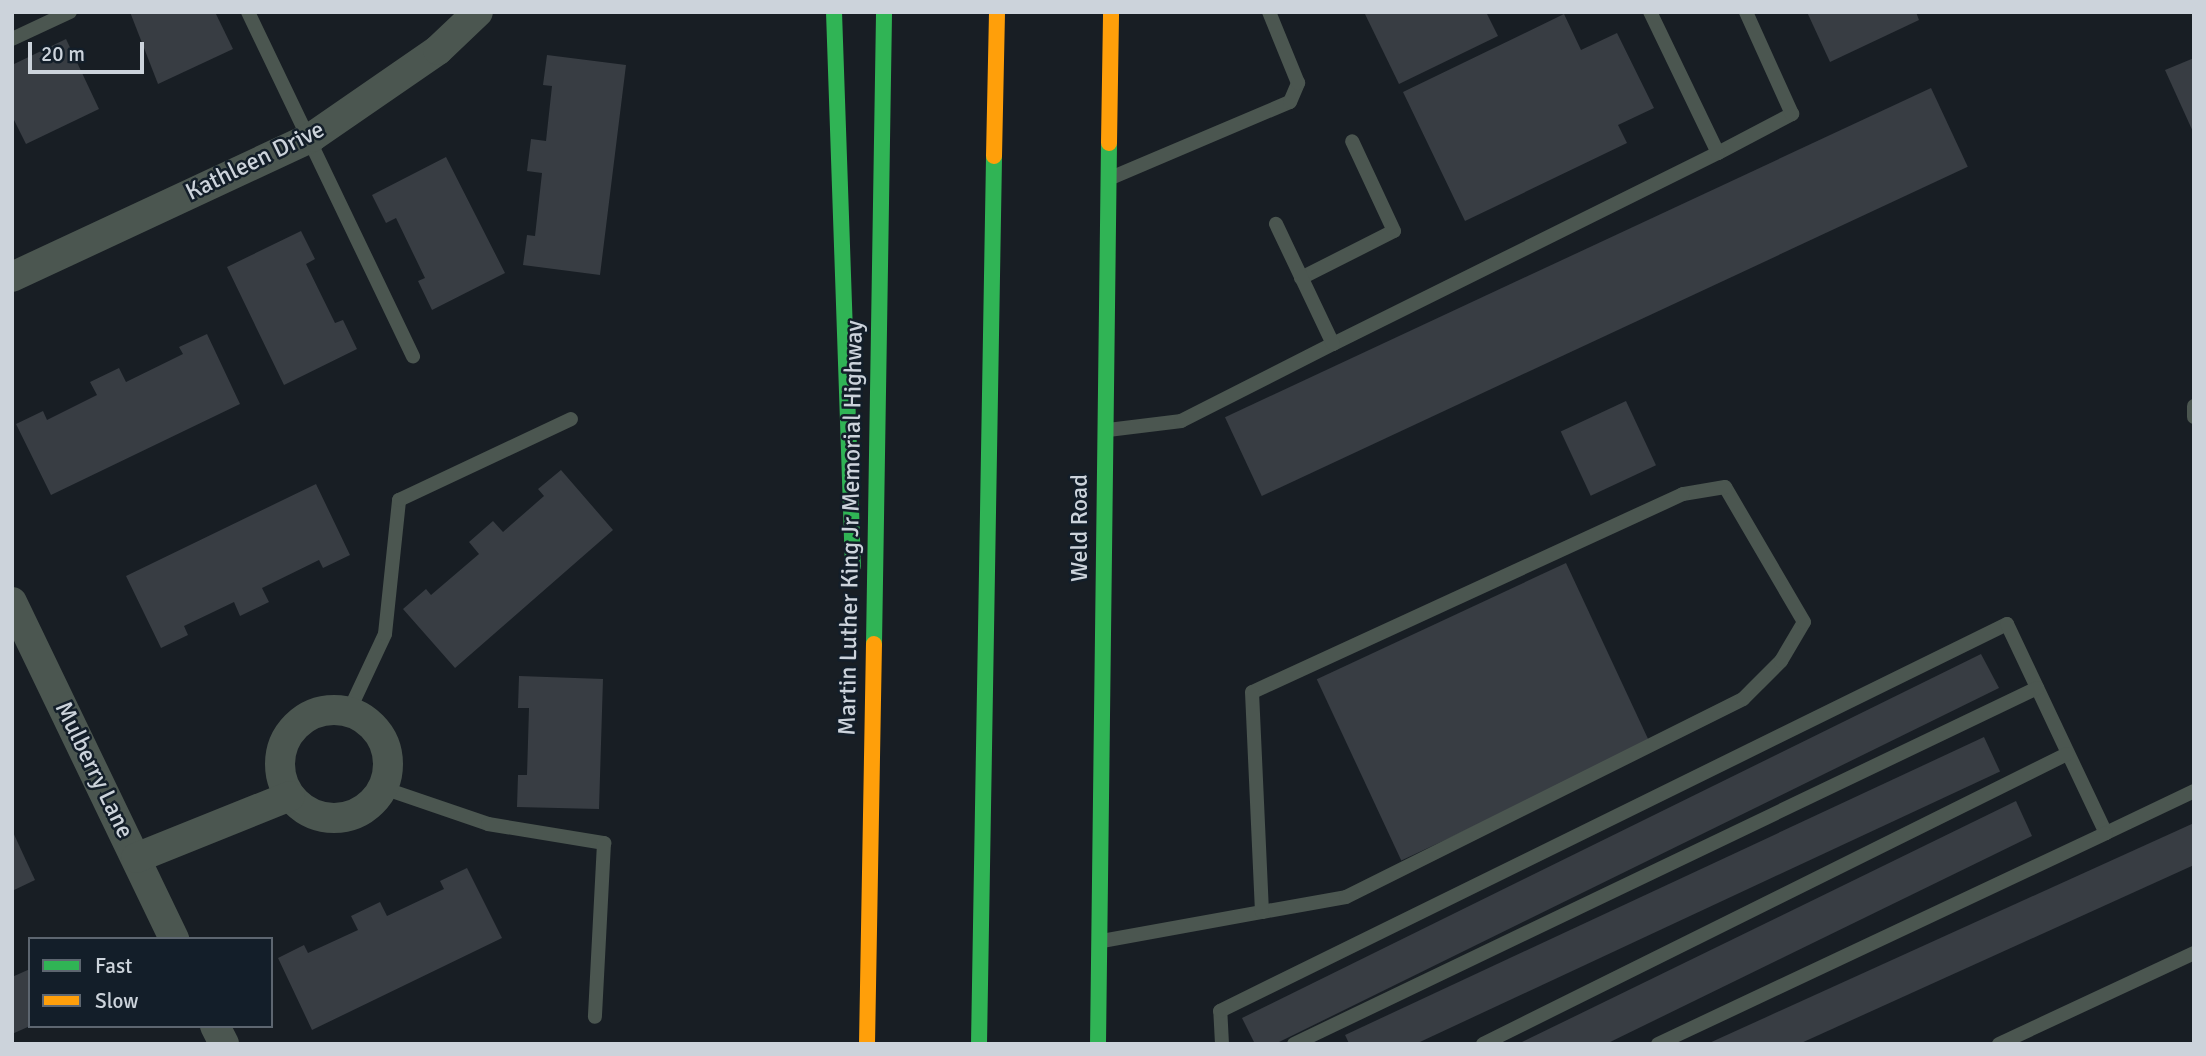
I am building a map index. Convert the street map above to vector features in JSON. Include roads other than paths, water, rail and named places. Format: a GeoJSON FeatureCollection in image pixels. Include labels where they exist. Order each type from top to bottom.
{"type":"FeatureCollection","features":[{"type":"Feature","properties":{"kind":"main road"},"geometry":{"type":"LineString","coordinates":[[834,12],[846,503],[870,716]]}},
{"type":"Feature","properties":{"kind":"main road","name":"Martin Luther King Jr Memorial Highway"},"geometry":{"type":"LineString","coordinates":[[867,1044],[870,716],[884,12]]}},
{"type":"Feature","properties":{"kind":"main road"},"geometry":{"type":"LineString","coordinates":[[979,1044],[997,12]]}},
{"type":"Feature","properties":{"kind":"main road","name":"Weld Road"},"geometry":{"type":"LineString","coordinates":[[1098,1044],[1111,12]]}},
{"type":"Feature","properties":{"kind":"street","name":"Kathleen Drive"},"geometry":{"type":"LineString","coordinates":[[12,277],[312,137],[438,50],[478,12]]}},
{"type":"Feature","properties":{"kind":"street","name":"Mulberry Lane"},"geometry":{"type":"LineString","coordinates":[[12,602],[173,937]]}},
{"type":"Feature","properties":{"kind":"street"},"geometry":{"type":"LineString","coordinates":[[319,711],[349,711],[384,741],[383,788],[346,817],[315,815],[290,796],[280,768],[285,738],[319,711]]}},
{"type":"Feature","properties":{"kind":"street"},"geometry":{"type":"LineString","coordinates":[[136,858],[290,796]]}},
{"type":"Feature","properties":{"kind":"street"},"geometry":{"type":"LineString","coordinates":[[216,1028],[224,1044]]}},
{"type":"Feature","properties":{"kind":"lane"},"geometry":{"type":"LineString","coordinates":[[12,39],[70,12]]}},
{"type":"Feature","properties":{"kind":"lane"},"geometry":{"type":"LineString","coordinates":[[248,12],[312,137],[413,356]]}},
{"type":"Feature","properties":{"kind":"lane"},"geometry":{"type":"LineString","coordinates":[[1108,179],[1290,102],[1298,83],[1269,12]]}},
{"type":"Feature","properties":{"kind":"lane"},"geometry":{"type":"LineString","coordinates":[[1650,12],[1718,153]]}},
{"type":"Feature","properties":{"kind":"lane"},"geometry":{"type":"LineString","coordinates":[[1104,430],[1181,421],[1792,114],[1746,12]]}},
{"type":"Feature","properties":{"kind":"lane"},"geometry":{"type":"LineString","coordinates":[[1301,278],[1394,231],[1352,141]]}},
{"type":"Feature","properties":{"kind":"lane"},"geometry":{"type":"LineString","coordinates":[[1276,224],[1334,344]]}},
{"type":"Feature","properties":{"kind":"lane"},"geometry":{"type":"LineString","coordinates":[[2194,406],[2194,417]]}},
{"type":"Feature","properties":{"kind":"lane"},"geometry":{"type":"LineString","coordinates":[[349,711],[386,634],[400,500],[571,419]]}},
{"type":"Feature","properties":{"kind":"lane"},"geometry":{"type":"LineString","coordinates":[[1101,941],[1346,897],[1743,699],[1781,661],[1804,622],[1726,487],[1683,494],[1252,692],[1262,912]]}},
{"type":"Feature","properties":{"kind":"lane"},"geometry":{"type":"LineString","coordinates":[[1223,1044],[1220,1011],[2007,624],[2106,833]]}},
{"type":"Feature","properties":{"kind":"lane"},"geometry":{"type":"LineString","coordinates":[[1294,1044],[2037,688]]}},
{"type":"Feature","properties":{"kind":"lane"},"geometry":{"type":"LineString","coordinates":[[1483,1044],[2067,754]]}},
{"type":"Feature","properties":{"kind":"lane"},"geometry":{"type":"LineString","coordinates":[[383,788],[488,824],[604,843],[595,1017]]}},
{"type":"Feature","properties":{"kind":"lane"},"geometry":{"type":"LineString","coordinates":[[1658,1044],[2194,791]]}},
{"type":"Feature","properties":{"kind":"lane"},"geometry":{"type":"LineString","coordinates":[[1999,1044],[2194,953]]}}]}
